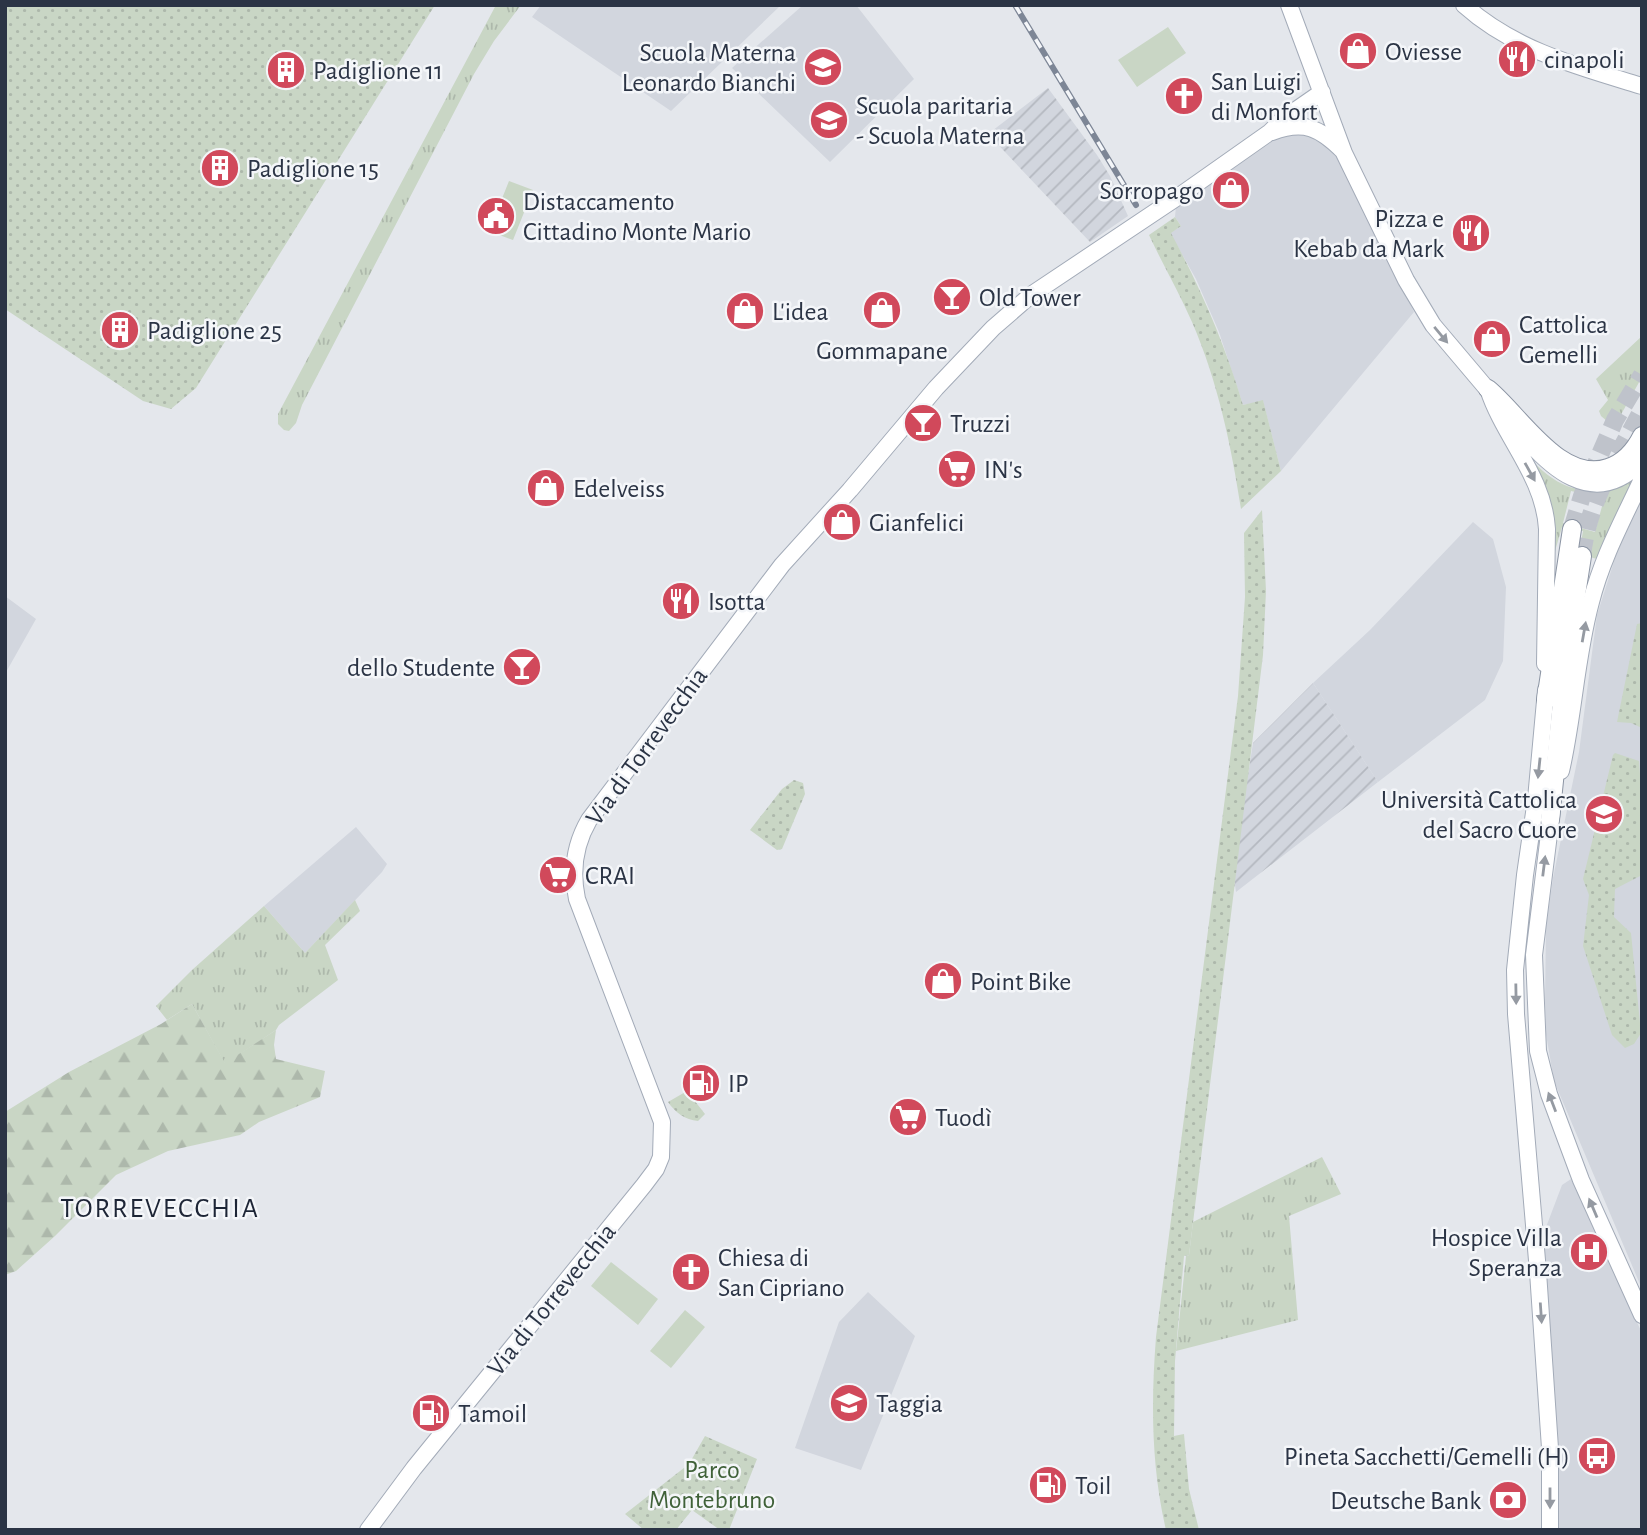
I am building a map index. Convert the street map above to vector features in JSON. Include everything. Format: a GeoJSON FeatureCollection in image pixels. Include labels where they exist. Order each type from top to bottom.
{"type":"FeatureCollection","features":[{"type":"Feature","properties":{"kind":"highway"},"geometry":{"type":"LineString","coordinates":[[1488,389],[1555,456],[1579,469],[1596,471],[1615,466],[1633,452],[1642,436]]}},
{"type":"Feature","properties":{"kind":"highway"},"geometry":{"type":"LineString","coordinates":[[1546,700],[1572,529]]}},
{"type":"Feature","properties":{"kind":"highway"},"geometry":{"type":"LineString","coordinates":[[1550,820],[1567,653],[1582,556]]}},
{"type":"Feature","properties":{"kind":"main road"},"geometry":{"type":"LineString","coordinates":[[1289,5],[1344,153],[1424,312],[1488,389],[1529,444],[1565,476],[1590,482],[1612,480],[1628,473],[1642,461]]}},
{"type":"Feature","properties":{"kind":"main road"},"geometry":{"type":"LineString","coordinates":[[1464,5],[1492,27],[1534,50],[1642,86]]}},
{"type":"Feature","properties":{"kind":"main road","name":"Via di Torrevecchia"},"geometry":{"type":"LineString","coordinates":[[368,1530],[414,1468],[644,1185],[660,1160],[662,1122],[576,899],[574,867],[579,844],[589,820],[782,565],[951,371],[1023,301],[1270,132],[1283,119],[1322,92]]}},
{"type":"Feature","properties":{"kind":"main road"},"geometry":{"type":"LineString","coordinates":[[1270,132],[1292,126],[1307,127],[1325,135],[1344,153]]}},
{"type":"Feature","properties":{"kind":"main road"},"geometry":{"type":"LineString","coordinates":[[1488,389],[1499,418],[1537,485],[1547,529],[1546,700],[1515,970],[1516,1014],[1550,1448],[1550,1530]]}},
{"type":"Feature","properties":{"kind":"main road"},"geometry":{"type":"LineString","coordinates":[[1642,479],[1607,552],[1583,635],[1569,737],[1550,820],[1534,955],[1538,1051],[1546,1086],[1581,1180],[1642,1315]]}},
{"type":"Feature","properties":{"kind":"shaded area"},"geometry":{"type":"Polygon","coordinates":[[[541,5],[780,6],[671,111],[532,17],[541,5]]]}},
{"type":"Feature","properties":{"kind":"shaded area","name":"Scuola paritaria - Scuola Materna"},"geometry":{"type":"Polygon","coordinates":[[[803,5],[856,5],[914,79],[830,162],[732,68],[803,5]]]}},
{"type":"Feature","properties":{"kind":"shaded area"},"geometry":{"type":"Polygon","coordinates":[[[1048,88],[1097,155],[1128,216],[1090,242],[988,134],[1048,88]]]}},
{"type":"Feature","properties":{"kind":"shaded area"},"geometry":{"type":"Polygon","coordinates":[[[1300,132],[1315,136],[1343,160],[1414,312],[1281,471],[1263,401],[1243,405],[1219,332],[1196,279],[1170,233],[1181,226],[1175,217],[1176,206],[1274,139],[1300,132]]]}},
{"type":"Feature","properties":{"kind":"shaded area","name":"Università Cattolica del Sacro Cuore"},"geometry":{"type":"Polygon","coordinates":[[[1642,498],[1642,1289],[1554,1081],[1546,1034],[1545,1001],[1546,927],[1553,878],[1579,752],[1597,615],[1617,552],[1642,498]]]}},
{"type":"Feature","properties":{"kind":"shaded area"},"geometry":{"type":"Polygon","coordinates":[[[1473,522],[1493,539],[1506,587],[1503,661],[1485,700],[1378,782],[1313,683],[1370,630],[1473,522]]]}},
{"type":"Feature","properties":{"kind":"shaded area"},"geometry":{"type":"Polygon","coordinates":[[[5,596],[36,619],[5,674],[5,596]]]}},
{"type":"Feature","properties":{"kind":"shaded area"},"geometry":{"type":"Polygon","coordinates":[[[1313,683],[1378,782],[1236,892],[1233,871],[1253,743],[1313,683]]]}},
{"type":"Feature","properties":{"kind":"shaded area"},"geometry":{"type":"Polygon","coordinates":[[[356,827],[387,864],[305,953],[264,906],[356,827]]]}},
{"type":"Feature","properties":{"kind":"shaded area"},"geometry":{"type":"Polygon","coordinates":[[[1571,1179],[1642,1333],[1642,1530],[1556,1530],[1549,1311],[1540,1243],[1562,1185],[1571,1179]]]}},
{"type":"Feature","properties":{"kind":"shaded area","name":"Taggia"},"geometry":{"type":"Polygon","coordinates":[[[868,1292],[915,1336],[861,1470],[795,1448],[839,1322],[868,1292]]]}},
{"type":"Feature","properties":{"kind":"green space"},"geometry":{"type":"Polygon","coordinates":[[[5,5],[435,5],[196,388],[171,409],[143,401],[5,309],[5,5]]]}},
{"type":"Feature","properties":{"kind":"green space"},"geometry":{"type":"Polygon","coordinates":[[[496,5],[521,5],[474,74],[302,405],[296,423],[289,431],[284,430],[278,424],[278,414],[496,5]]]}},
{"type":"Feature","properties":{"kind":"green space"},"geometry":{"type":"Polygon","coordinates":[[[1168,27],[1186,53],[1137,87],[1118,60],[1168,27]]]}},
{"type":"Feature","properties":{"kind":"green space"},"geometry":{"type":"Polygon","coordinates":[[[509,181],[533,190],[513,240],[489,231],[509,181]]]}},
{"type":"Feature","properties":{"kind":"green space"},"geometry":{"type":"Polygon","coordinates":[[[1175,217],[1181,226],[1171,233],[1212,317],[1243,405],[1263,400],[1281,471],[1241,509],[1228,438],[1209,368],[1187,311],[1149,235],[1175,217]]]}},
{"type":"Feature","properties":{"kind":"green space"},"geometry":{"type":"Polygon","coordinates":[[[1642,336],[1642,377],[1614,427],[1599,411],[1608,400],[1596,379],[1642,336]]]}},
{"type":"Feature","properties":{"kind":"green space"},"geometry":{"type":"Polygon","coordinates":[[[1531,459],[1554,480],[1576,489],[1634,480],[1597,559],[1579,554],[1583,531],[1562,527],[1555,551],[1552,514],[1531,459]],[[1571,491],[1563,523],[1595,532],[1604,499],[1571,491]]]}},
{"type":"Feature","properties":{"kind":"green space"},"geometry":{"type":"Polygon","coordinates":[[[1262,510],[1266,591],[1263,655],[1189,1255],[1184,1256],[1175,1361],[1174,1436],[1184,1434],[1189,1489],[1199,1530],[1166,1530],[1157,1482],[1153,1434],[1156,1337],[1238,696],[1245,597],[1244,533],[1262,510]]]}},
{"type":"Feature","properties":{"kind":"green space"},"geometry":{"type":"Polygon","coordinates":[[[1642,623],[1642,728],[1631,723],[1617,722],[1637,624],[1642,623]]]}},
{"type":"Feature","properties":{"kind":"green space"},"geometry":{"type":"Polygon","coordinates":[[[1615,753],[1639,761],[1642,801],[1642,875],[1615,889],[1614,917],[1631,933],[1641,1033],[1634,1044],[1625,1048],[1612,1035],[1583,946],[1589,895],[1583,879],[1615,753]]]}},
{"type":"Feature","properties":{"kind":"green space"},"geometry":{"type":"Polygon","coordinates":[[[794,780],[803,783],[805,794],[782,849],[777,850],[750,830],[782,789],[794,780]]]}},
{"type":"Feature","properties":{"kind":"green space"},"geometry":{"type":"Polygon","coordinates":[[[355,900],[360,911],[325,945],[338,980],[276,1030],[225,1064],[192,1004],[167,1020],[156,1006],[264,906],[305,953],[355,900]]]}},
{"type":"Feature","properties":{"kind":"green space"},"geometry":{"type":"Polygon","coordinates":[[[192,1004],[225,1063],[276,1030],[276,1059],[325,1071],[320,1097],[259,1122],[240,1135],[168,1151],[116,1175],[55,1236],[16,1271],[5,1275],[5,1112],[69,1072],[161,1024],[192,1004]]]}},
{"type":"Feature","properties":{"kind":"green space"},"geometry":{"type":"Polygon","coordinates":[[[687,1091],[705,1114],[698,1121],[681,1115],[668,1102],[687,1091]]]}},
{"type":"Feature","properties":{"kind":"green space"},"geometry":{"type":"Polygon","coordinates":[[[1322,1157],[1341,1194],[1289,1216],[1298,1320],[1176,1351],[1186,1256],[1189,1255],[1193,1222],[1322,1157]]]}},
{"type":"Feature","properties":{"kind":"green space"},"geometry":{"type":"Polygon","coordinates":[[[611,1262],[658,1299],[638,1325],[591,1286],[611,1262]]]}},
{"type":"Feature","properties":{"kind":"green space"},"geometry":{"type":"Polygon","coordinates":[[[685,1310],[705,1327],[671,1368],[650,1351],[685,1310]]]}},
{"type":"Feature","properties":{"kind":"green space","name":"Parco Montebruno"},"geometry":{"type":"Polygon","coordinates":[[[705,1436],[757,1459],[729,1530],[720,1530],[692,1510],[676,1530],[644,1530],[625,1514],[689,1464],[705,1436]]]}},
{"type":"Feature","properties":{"kind":"tunnel"},"geometry":{"type":"LineString","coordinates":[[1572,529],[1582,496],[1615,420],[1642,375]]}},
{"type":"Feature","properties":{"kind":"tunnel"},"geometry":{"type":"LineString","coordinates":[[1582,556],[1585,536],[1597,498],[1642,410]]}},
{"type":"Feature","properties":{"kind":"railway"},"geometry":{"type":"LineString","coordinates":[[1015,5],[1136,205]]}},
{"type":"Feature","properties":{"kind":"place","name":"Oviesse"},"geometry":{"type":"Point","coordinates":[1358,51]}},
{"type":"Feature","properties":{"kind":"place","name":"cinapoli"},"geometry":{"type":"Point","coordinates":[1517,59]}},
{"type":"Feature","properties":{"kind":"place","name":"Scuola Materna Leonardo Bianchi"},"geometry":{"type":"Point","coordinates":[823,67]}},
{"type":"Feature","properties":{"kind":"place","name":"Padiglione 11"},"geometry":{"type":"Point","coordinates":[286,70]}},
{"type":"Feature","properties":{"kind":"place","name":"San Luigi di Monfort"},"geometry":{"type":"Point","coordinates":[1184,96]}},
{"type":"Feature","properties":{"kind":"place","name":"Scuola paritaria - Scuola Materna"},"geometry":{"type":"Point","coordinates":[829,120]}},
{"type":"Feature","properties":{"kind":"place","name":"Padiglione 15"},"geometry":{"type":"Point","coordinates":[220,168]}},
{"type":"Feature","properties":{"kind":"place","name":"Sorropago"},"geometry":{"type":"Point","coordinates":[1231,190]}},
{"type":"Feature","properties":{"kind":"place","name":"Distaccamento Cittadino Monte Mario"},"geometry":{"type":"Point","coordinates":[496,216]}},
{"type":"Feature","properties":{"kind":"place","name":"Pizza e Kebab da Mark"},"geometry":{"type":"Point","coordinates":[1471,233]}},
{"type":"Feature","properties":{"kind":"place","name":"Old Tower"},"geometry":{"type":"Point","coordinates":[952,297]}},
{"type":"Feature","properties":{"kind":"place","name":"Gommapane"},"geometry":{"type":"Point","coordinates":[882,310]}},
{"type":"Feature","properties":{"kind":"place","name":"L'idea"},"geometry":{"type":"Point","coordinates":[745,311]}},
{"type":"Feature","properties":{"kind":"place","name":"Padiglione 25"},"geometry":{"type":"Point","coordinates":[120,330]}},
{"type":"Feature","properties":{"kind":"place","name":"Cattolica Gemelli"},"geometry":{"type":"Point","coordinates":[1492,339]}},
{"type":"Feature","properties":{"kind":"place","name":"Truzzi"},"geometry":{"type":"Point","coordinates":[923,423]}},
{"type":"Feature","properties":{"kind":"place","name":"IN's"},"geometry":{"type":"Point","coordinates":[957,469]}},
{"type":"Feature","properties":{"kind":"place","name":"Edelveiss"},"geometry":{"type":"Point","coordinates":[546,488]}},
{"type":"Feature","properties":{"kind":"place","name":"Gianfelici"},"geometry":{"type":"Point","coordinates":[842,522]}},
{"type":"Feature","properties":{"kind":"place","name":"Isotta"},"geometry":{"type":"Point","coordinates":[681,601]}},
{"type":"Feature","properties":{"kind":"place","name":"dello Studente"},"geometry":{"type":"Point","coordinates":[522,667]}},
{"type":"Feature","properties":{"kind":"place","name":"Università Cattolica del Sacro Cuore"},"geometry":{"type":"Point","coordinates":[1604,814]}},
{"type":"Feature","properties":{"kind":"place","name":"CRAI"},"geometry":{"type":"Point","coordinates":[558,875]}},
{"type":"Feature","properties":{"kind":"place","name":"Point Bike"},"geometry":{"type":"Point","coordinates":[943,981]}},
{"type":"Feature","properties":{"kind":"place","name":"IP"},"geometry":{"type":"Point","coordinates":[701,1083]}},
{"type":"Feature","properties":{"kind":"place","name":"Tuodì"},"geometry":{"type":"Point","coordinates":[908,1117]}},
{"type":"Feature","properties":{"kind":"place","name":"Hospice Villa Speranza"},"geometry":{"type":"Point","coordinates":[1589,1252]}},
{"type":"Feature","properties":{"kind":"place","name":"Chiesa di San Cipriano"},"geometry":{"type":"Point","coordinates":[691,1272]}},
{"type":"Feature","properties":{"kind":"place","name":"Taggia"},"geometry":{"type":"Point","coordinates":[849,1403]}},
{"type":"Feature","properties":{"kind":"place","name":"Tamoil"},"geometry":{"type":"Point","coordinates":[431,1413]}},
{"type":"Feature","properties":{"kind":"place","name":"Pineta Sacchetti/Gemelli (H)"},"geometry":{"type":"Point","coordinates":[1597,1456]}},
{"type":"Feature","properties":{"kind":"place","name":"Toil"},"geometry":{"type":"Point","coordinates":[1048,1485]}},
{"type":"Feature","properties":{"kind":"place","name":"Deutsche Bank"},"geometry":{"type":"Point","coordinates":[1508,1500]}},
{"type":"Feature","properties":{"kind":"district","name":"TORREVECCHIA"},"geometry":{"type":"Point","coordinates":[160,1207]}}]}
